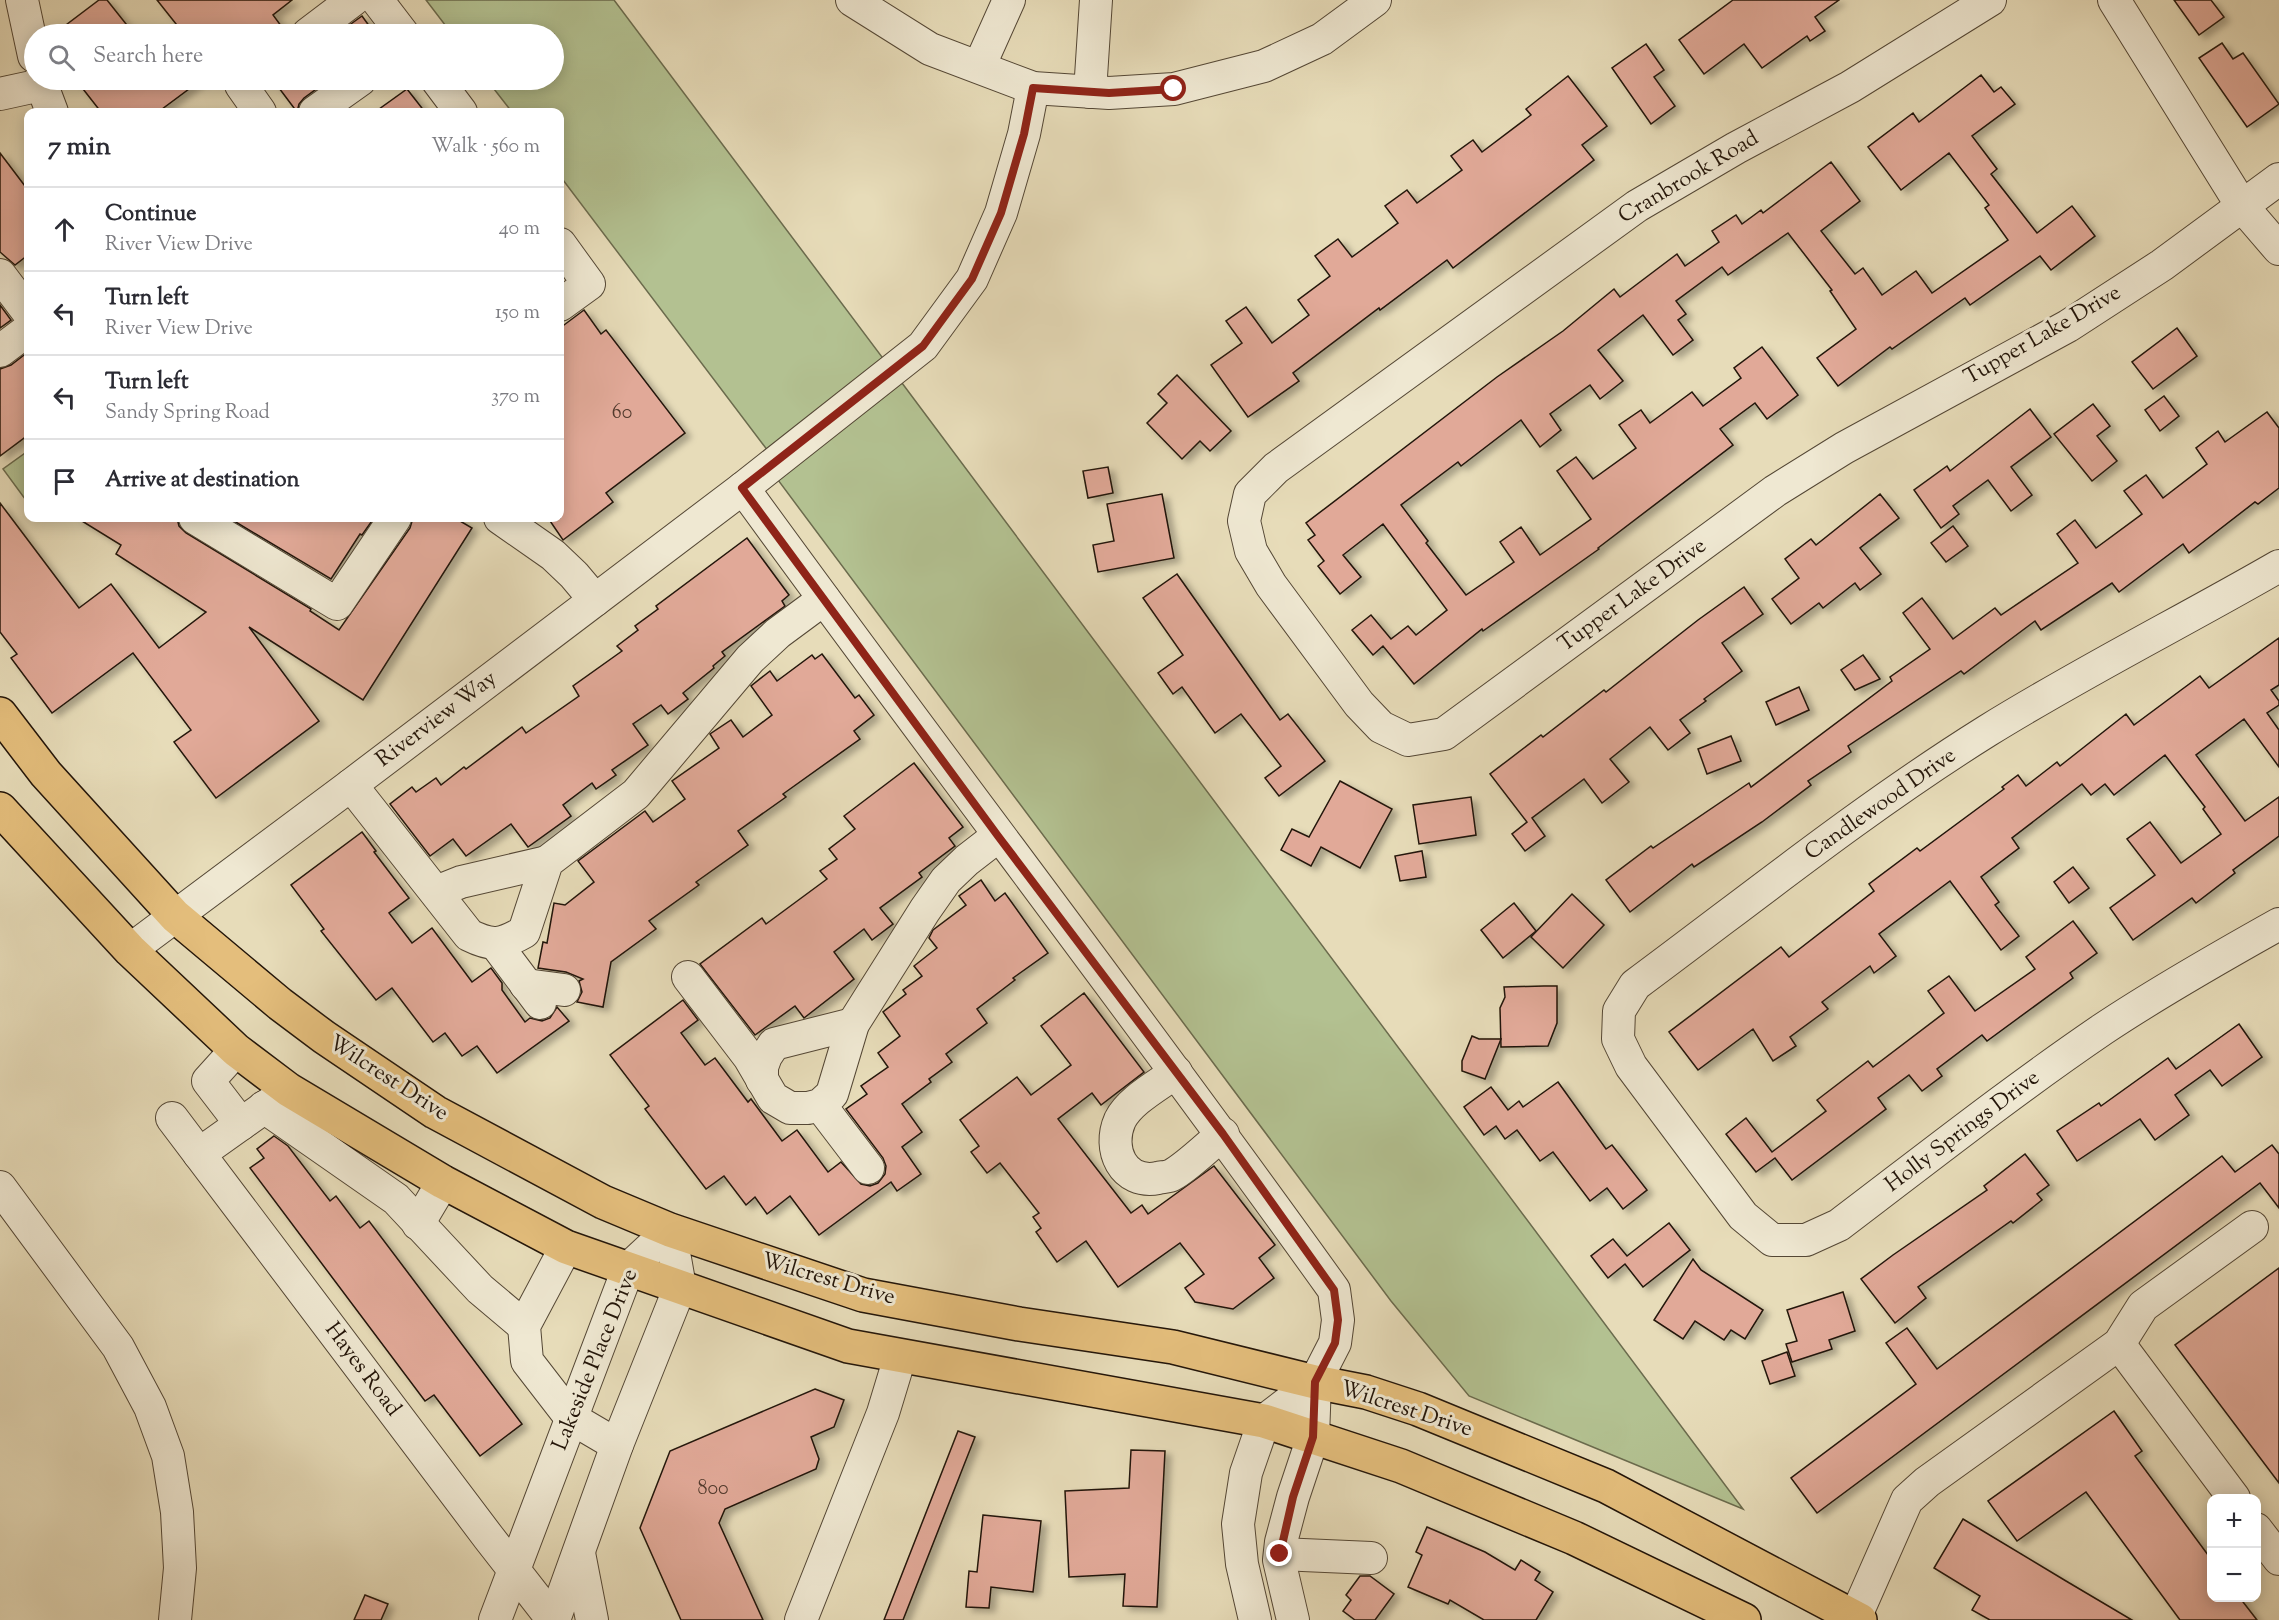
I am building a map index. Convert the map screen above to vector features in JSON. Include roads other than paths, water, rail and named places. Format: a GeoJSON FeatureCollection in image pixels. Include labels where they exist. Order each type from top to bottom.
{"type":"FeatureCollection","features":[{"type":"Feature","properties":{"kind":"main road","name":"Wilcrest Drive"},"geometry":{"type":"LineString","coordinates":[[0,714],[46,774],[175,916],[315,1030],[435,1112],[603,1202],[670,1230],[863,1295],[1020,1324],[1173,1347],[1315,1382],[1366,1392],[1418,1409],[1606,1486],[1857,1619]]}},
{"type":"Feature","properties":{"kind":"main road"},"geometry":{"type":"LineString","coordinates":[[0,809],[130,950],[236,1050],[265,1107],[443,1182],[566,1247],[848,1347],[1264,1421],[1401,1466],[1574,1538],[1744,1620]]}},
{"type":"Feature","properties":{"kind":"street"},"geometry":{"type":"LineString","coordinates":[[22,0],[28,24]]}},
{"type":"Feature","properties":{"kind":"street"},"geometry":{"type":"LineString","coordinates":[[322,24],[354,0]]}},
{"type":"Feature","properties":{"kind":"street"},"geometry":{"type":"LineString","coordinates":[[377,0],[395,24]]}},
{"type":"Feature","properties":{"kind":"street"},"geometry":{"type":"LineString","coordinates":[[852,0],[930,49],[1033,88],[1109,93],[1174,89],[1264,66],[1322,39],[1375,0]]}},
{"type":"Feature","properties":{"kind":"street"},"geometry":{"type":"LineString","coordinates":[[979,68],[1009,0]]}},
{"type":"Feature","properties":{"kind":"street"},"geometry":{"type":"LineString","coordinates":[[1090,92],[1096,0]]}},
{"type":"Feature","properties":{"kind":"street","name":"Cranbrook Road"},"geometry":{"type":"LineString","coordinates":[[1401,377],[1637,206],[1736,148],[1850,87],[1979,9],[1990,0]]}},
{"type":"Feature","properties":{"kind":"street"},"geometry":{"type":"LineString","coordinates":[[2114,0],[2242,206],[2279,249]]}},
{"type":"Feature","properties":{"kind":"street"},"geometry":{"type":"LineString","coordinates":[[0,94],[24,88]]}},
{"type":"Feature","properties":{"kind":"street","name":"Riverview Way"},"geometry":{"type":"LineString","coordinates":[[130,950],[595,600],[923,346],[972,279],[1001,213],[1024,134],[1033,88]]}},
{"type":"Feature","properties":{"kind":"street"},"geometry":{"type":"LineString","coordinates":[[245,90],[257,108]]}},
{"type":"Feature","properties":{"kind":"street"},"geometry":{"type":"LineString","coordinates":[[321,108],[346,90]]}},
{"type":"Feature","properties":{"kind":"street"},"geometry":{"type":"LineString","coordinates":[[444,90],[458,108]]}},
{"type":"Feature","properties":{"kind":"street","name":"Tupper Lake Drive"},"geometry":{"type":"LineString","coordinates":[[1401,377],[1276,468],[1250,494],[1244,521],[1251,551],[1271,585],[1359,704],[1381,727],[1408,740],[1444,734],[1775,491],[1844,448],[2068,326],[2162,265],[2279,179]]}},
{"type":"Feature","properties":{"kind":"street"},"geometry":{"type":"LineString","coordinates":[[564,250],[589,284],[564,302]]}},
{"type":"Feature","properties":{"kind":"street"},"geometry":{"type":"LineString","coordinates":[[0,351],[24,333]]}},
{"type":"Feature","properties":{"kind":"street"},"geometry":{"type":"LineString","coordinates":[[742,488],[998,836],[1223,1134],[1334,1290],[1338,1320],[1335,1343],[1315,1382],[1313,1437],[1293,1497],[1279,1560],[1293,1620]]}},
{"type":"Feature","properties":{"kind":"street"},"geometry":{"type":"LineString","coordinates":[[202,522],[337,604],[391,522]]}},
{"type":"Feature","properties":{"kind":"street"},"geometry":{"type":"LineString","coordinates":[[506,522],[553,555],[595,600]]}},
{"type":"Feature","properties":{"kind":"street","name":"Candlewood Drive"},"geometry":{"type":"LineString","coordinates":[[1673,1124],[1631,1066],[1618,1039],[1619,1011],[1635,985],[1879,802],[1987,731],[2082,674],[2279,566]]}},
{"type":"Feature","properties":{"kind":"street"},"geometry":{"type":"LineString","coordinates":[[436,892],[461,882],[547,862],[636,794],[750,659],[778,633],[824,599]]}},
{"type":"Feature","properties":{"kind":"street"},"geometry":{"type":"LineString","coordinates":[[351,785],[469,934],[486,943],[505,943],[524,932],[547,862]]}},
{"type":"Feature","properties":{"kind":"street"},"geometry":{"type":"LineString","coordinates":[[688,977],[749,1057],[766,1089],[781,1104],[799,1109],[820,1105],[832,1094],[840,1073],[843,1051],[854,1024],[946,880],[998,836]]}},
{"type":"Feature","properties":{"kind":"street","name":"Holly Springs Drive"},"geometry":{"type":"LineString","coordinates":[[1673,1124],[1743,1216],[1772,1240],[1806,1240],[1839,1225],[2035,1077],[2104,1028],[2182,979],[2279,924]]}},
{"type":"Feature","properties":{"kind":"street"},"geometry":{"type":"LineString","coordinates":[[495,943],[543,993]]}},
{"type":"Feature","properties":{"kind":"street"},"geometry":{"type":"LineString","coordinates":[[762,1080],[762,1067],[774,1044],[854,1024]]}},
{"type":"Feature","properties":{"kind":"street"},"geometry":{"type":"LineString","coordinates":[[236,1050],[208,1081],[265,1107],[396,1199],[480,1289],[524,1326]]}},
{"type":"Feature","properties":{"kind":"street"},"geometry":{"type":"LineString","coordinates":[[1176,1072],[1132,1106],[1121,1119],[1114,1140],[1118,1160],[1130,1174],[1148,1180],[1171,1176],[1223,1134]]}},
{"type":"Feature","properties":{"kind":"street"},"geometry":{"type":"LineString","coordinates":[[820,1105],[868,1168]]}},
{"type":"Feature","properties":{"kind":"street"},"geometry":{"type":"LineString","coordinates":[[199,1154],[265,1107]]}},
{"type":"Feature","properties":{"kind":"street","name":"Hayes Road"},"geometry":{"type":"LineString","coordinates":[[172,1118],[489,1538],[554,1620]]}},
{"type":"Feature","properties":{"kind":"street"},"geometry":{"type":"LineString","coordinates":[[418,1224],[443,1182]]}},
{"type":"Feature","properties":{"kind":"street"},"geometry":{"type":"LineString","coordinates":[[0,1187],[118,1347],[150,1407],[168,1456],[177,1512],[180,1568],[175,1620]]}},
{"type":"Feature","properties":{"kind":"street"},"geometry":{"type":"LineString","coordinates":[[1857,1619],[1907,1500],[1927,1482],[2119,1344],[2143,1306],[2252,1227]]}},
{"type":"Feature","properties":{"kind":"street","name":"Lakeside Place Drive"},"geometry":{"type":"LineString","coordinates":[[495,1620],[628,1269],[670,1230]]}},
{"type":"Feature","properties":{"kind":"street","name":"Lakeside Place Drive"},"geometry":{"type":"LineString","coordinates":[[670,1230],[680,1287]]}},
{"type":"Feature","properties":{"kind":"street"},"geometry":{"type":"LineString","coordinates":[[566,1247],[524,1326],[527,1361],[571,1418],[617,1445]]}},
{"type":"Feature","properties":{"kind":"street"},"geometry":{"type":"LineString","coordinates":[[554,1620],[617,1445],[680,1287]]}},
{"type":"Feature","properties":{"kind":"street"},"geometry":{"type":"LineString","coordinates":[[2119,1344],[2231,1494]]}},
{"type":"Feature","properties":{"kind":"street"},"geometry":{"type":"LineString","coordinates":[[801,1620],[883,1413],[900,1357]]}},
{"type":"Feature","properties":{"kind":"street"},"geometry":{"type":"LineString","coordinates":[[1255,1620],[1242,1564],[1238,1524],[1246,1473],[1264,1421],[1315,1382]]}},
{"type":"Feature","properties":{"kind":"street"},"geometry":{"type":"LineString","coordinates":[[2261,1536],[2279,1559]]}},
{"type":"Feature","properties":{"kind":"street"},"geometry":{"type":"LineString","coordinates":[[1240,1545],[1371,1558]]}},
{"type":"Feature","properties":{"kind":"street"},"geometry":{"type":"LineString","coordinates":[[578,1552],[592,1620]]}}]}
